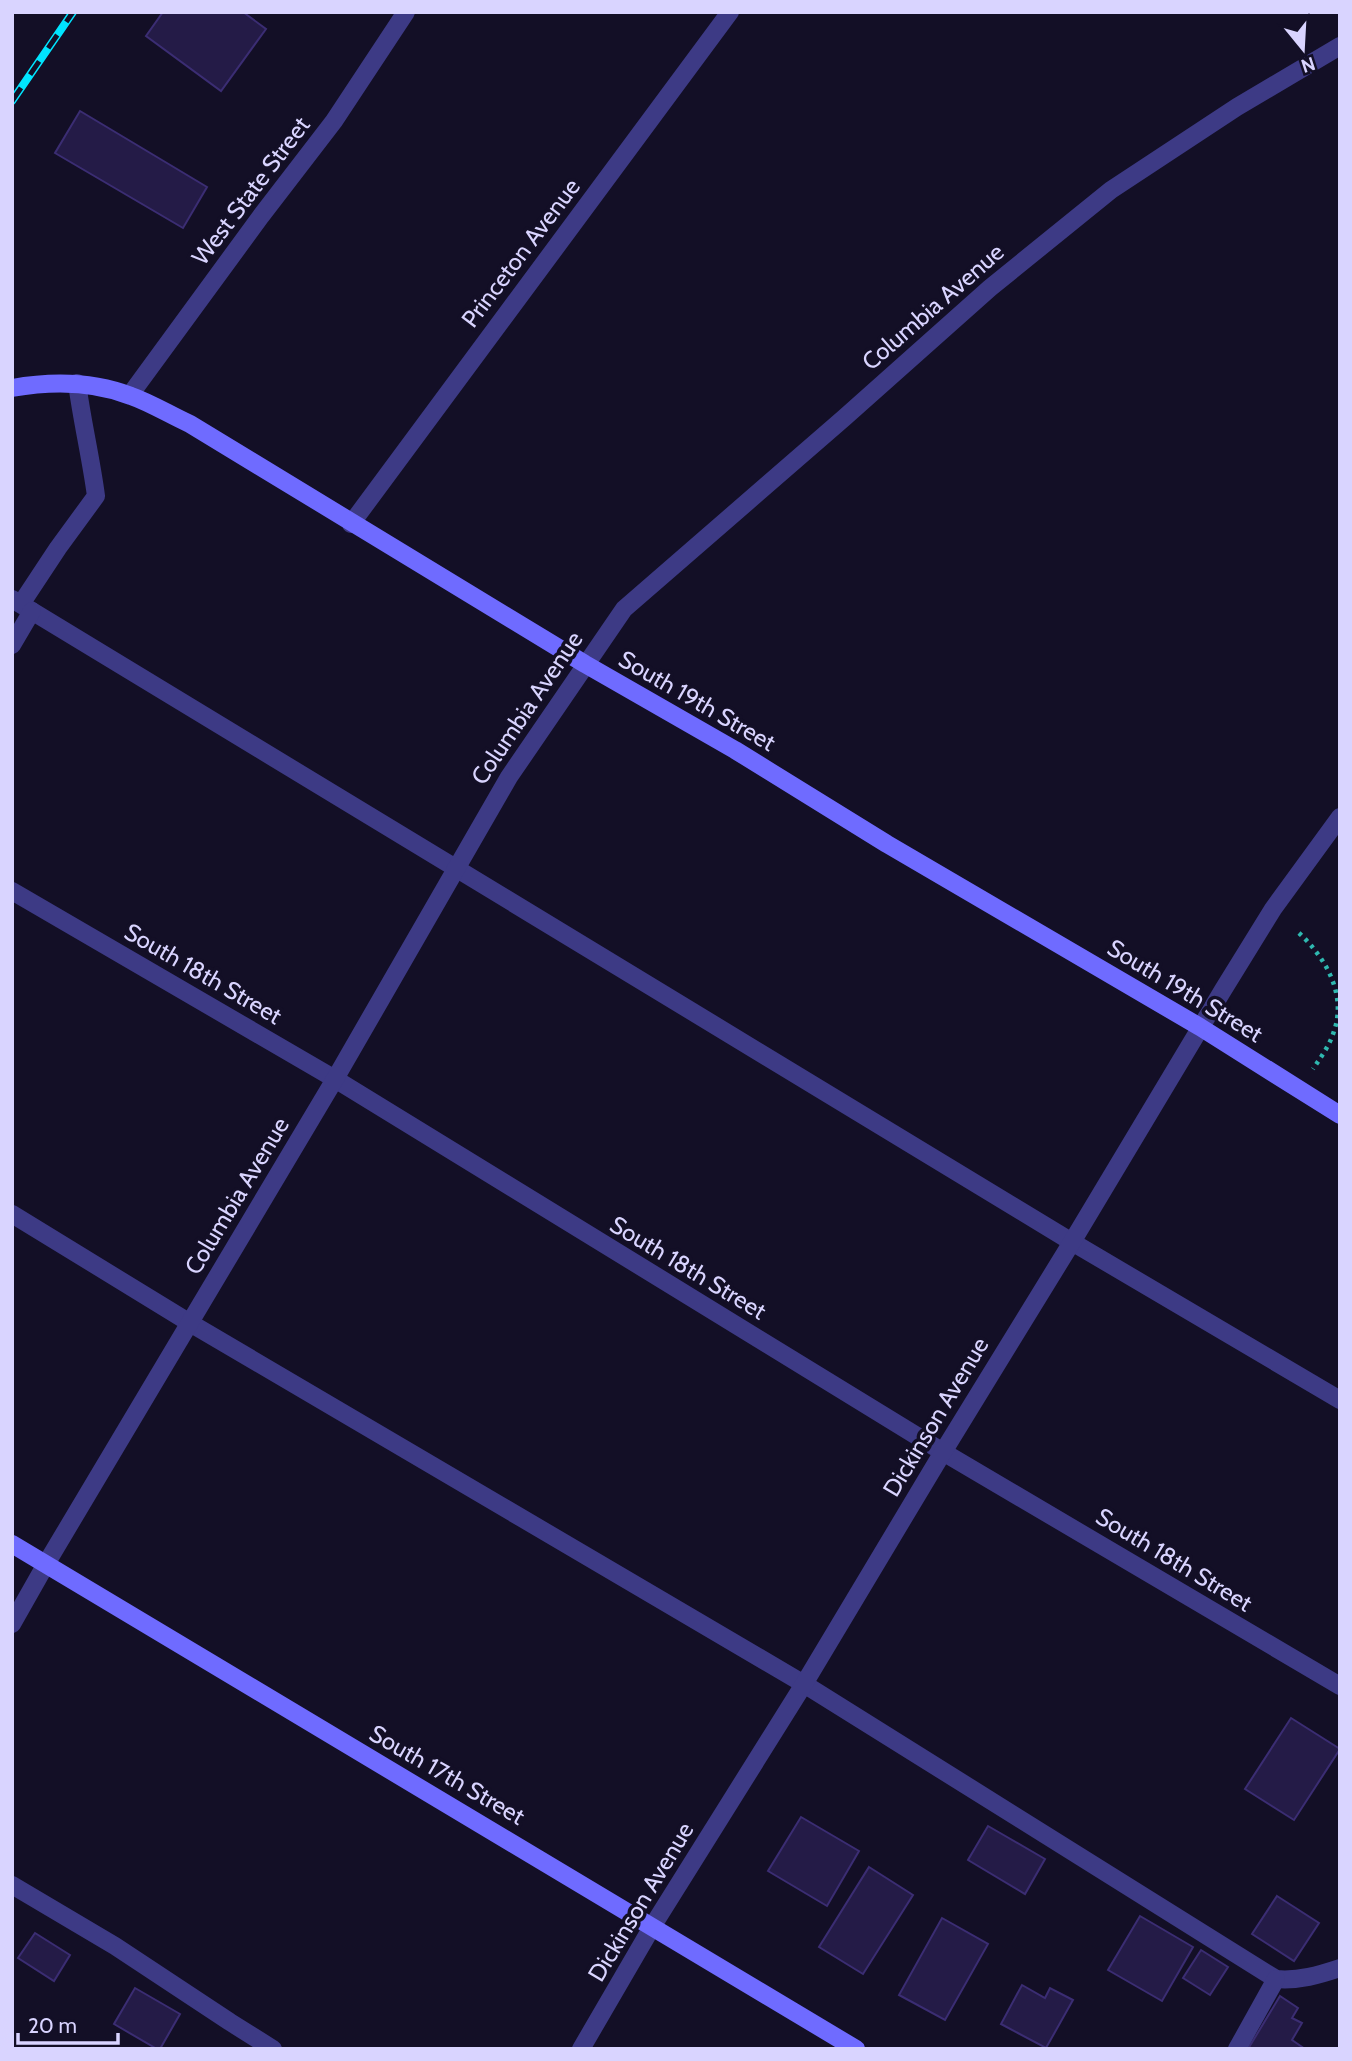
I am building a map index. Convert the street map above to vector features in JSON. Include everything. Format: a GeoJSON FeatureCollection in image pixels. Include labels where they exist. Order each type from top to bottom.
{"type":"FeatureCollection","features":[{"type":"Feature","properties":{"kind":"street","name":"West State Street"},"geometry":{"type":"LineString","coordinates":[[130,395],[334,121],[406,12]]}},
{"type":"Feature","properties":{"kind":"street","name":"Princeton Avenue"},"geometry":{"type":"LineString","coordinates":[[351,524],[730,12]]}},
{"type":"Feature","properties":{"kind":"street","name":"Columbia Avenue"},"geometry":{"type":"LineString","coordinates":[[12,1624],[335,1079],[509,777],[624,609],[990,288],[1111,190],[1237,107],[1340,46]]}},
{"type":"Feature","properties":{"kind":"street","name":"South 19th Street"},"geometry":{"type":"LineString","coordinates":[[12,388],[39,383],[89,384],[130,395],[190,424],[585,664],[735,750],[887,844],[1200,1027],[1340,1115]]}},
{"type":"Feature","properties":{"kind":"street"},"geometry":{"type":"LineString","coordinates":[[12,645],[22,605],[58,548],[96,496],[77,383]]}},
{"type":"Feature","properties":{"kind":"street"},"geometry":{"type":"LineString","coordinates":[[22,605],[1072,1242],[1340,1400]]}},
{"type":"Feature","properties":{"kind":"street","name":"Dickinson Avenue"},"geometry":{"type":"LineString","coordinates":[[582,2049],[652,1927],[804,1684],[1200,1027],[1273,909],[1340,817]]}},
{"type":"Feature","properties":{"kind":"street","name":"South 18th Street"},"geometry":{"type":"LineString","coordinates":[[12,891],[335,1079],[943,1452],[1340,1686]]}},
{"type":"Feature","properties":{"kind":"street"},"geometry":{"type":"LineString","coordinates":[[12,1214],[190,1323],[804,1684],[1276,1979],[1300,1979],[1340,1968]]}},
{"type":"Feature","properties":{"kind":"street","name":"South 17th Street"},"geometry":{"type":"LineString","coordinates":[[12,1544],[856,2049]]}},
{"type":"Feature","properties":{"kind":"street"},"geometry":{"type":"LineString","coordinates":[[12,1885],[115,1945],[273,2049]]}},
{"type":"Feature","properties":{"kind":"street"},"geometry":{"type":"LineString","coordinates":[[1237,2049],[1276,1979]]}},
{"type":"Feature","properties":{"kind":"path"},"geometry":{"type":"LineString","coordinates":[[1299,933],[1327,966],[1333,980],[1337,1003],[1335,1030],[1313,1070]]}},
{"type":"Feature","properties":{"kind":"building"},"geometry":{"type":"Polygon","coordinates":[[[163,12],[243,12],[266,29],[221,91],[146,36],[163,12]]]}},
{"type":"Feature","properties":{"kind":"building"},"geometry":{"type":"Polygon","coordinates":[[[80,111],[207,187],[183,228],[55,153],[80,111]]]}},
{"type":"Feature","properties":{"kind":"building"},"geometry":{"type":"Polygon","coordinates":[[[1291,1718],[1340,1749],[1294,1820],[1245,1789],[1291,1718]]]}},
{"type":"Feature","properties":{"kind":"building"},"geometry":{"type":"Polygon","coordinates":[[[801,1817],[859,1851],[827,1906],[768,1871],[801,1817]]]}},
{"type":"Feature","properties":{"kind":"building"},"geometry":{"type":"Polygon","coordinates":[[[988,1826],[1045,1859],[1025,1894],[968,1860],[988,1826]]]}},
{"type":"Feature","properties":{"kind":"building"},"geometry":{"type":"Polygon","coordinates":[[[869,1867],[913,1895],[863,1974],[819,1947],[869,1867]]]}},
{"type":"Feature","properties":{"kind":"building"},"geometry":{"type":"Polygon","coordinates":[[[1277,1896],[1319,1923],[1294,1961],[1252,1934],[1277,1896]]]}},
{"type":"Feature","properties":{"kind":"building"},"geometry":{"type":"Polygon","coordinates":[[[1140,1916],[1193,1947],[1162,2001],[1108,1970],[1140,1916]]]}},
{"type":"Feature","properties":{"kind":"building"},"geometry":{"type":"Polygon","coordinates":[[[942,1918],[988,1944],[945,2020],[899,1995],[942,1918]]]}},
{"type":"Feature","properties":{"kind":"building"},"geometry":{"type":"Polygon","coordinates":[[[35,1933],[70,1955],[54,1981],[18,1958],[35,1933]]]}},
{"type":"Feature","properties":{"kind":"building"},"geometry":{"type":"Polygon","coordinates":[[[1201,1950],[1228,1967],[1210,1995],[1183,1978],[1201,1950]]]}},
{"type":"Feature","properties":{"kind":"building"},"geometry":{"type":"Polygon","coordinates":[[[1022,1985],[1045,1998],[1050,1988],[1073,2000],[1046,2048],[1001,2024],[1022,1985]]]}},
{"type":"Feature","properties":{"kind":"building"},"geometry":{"type":"Polygon","coordinates":[[[135,1988],[180,2014],[160,2049],[114,2024],[135,1988]]]}},
{"type":"Feature","properties":{"kind":"building"},"geometry":{"type":"Polygon","coordinates":[[[1280,1996],[1298,2008],[1292,2018],[1302,2023],[1292,2040],[1305,2049],[1248,2049],[1280,1996]]]}},
{"type":"Feature","properties":{"kind":"railway"},"geometry":{"type":"LineString","coordinates":[[12,101],[73,12]]}}]}
